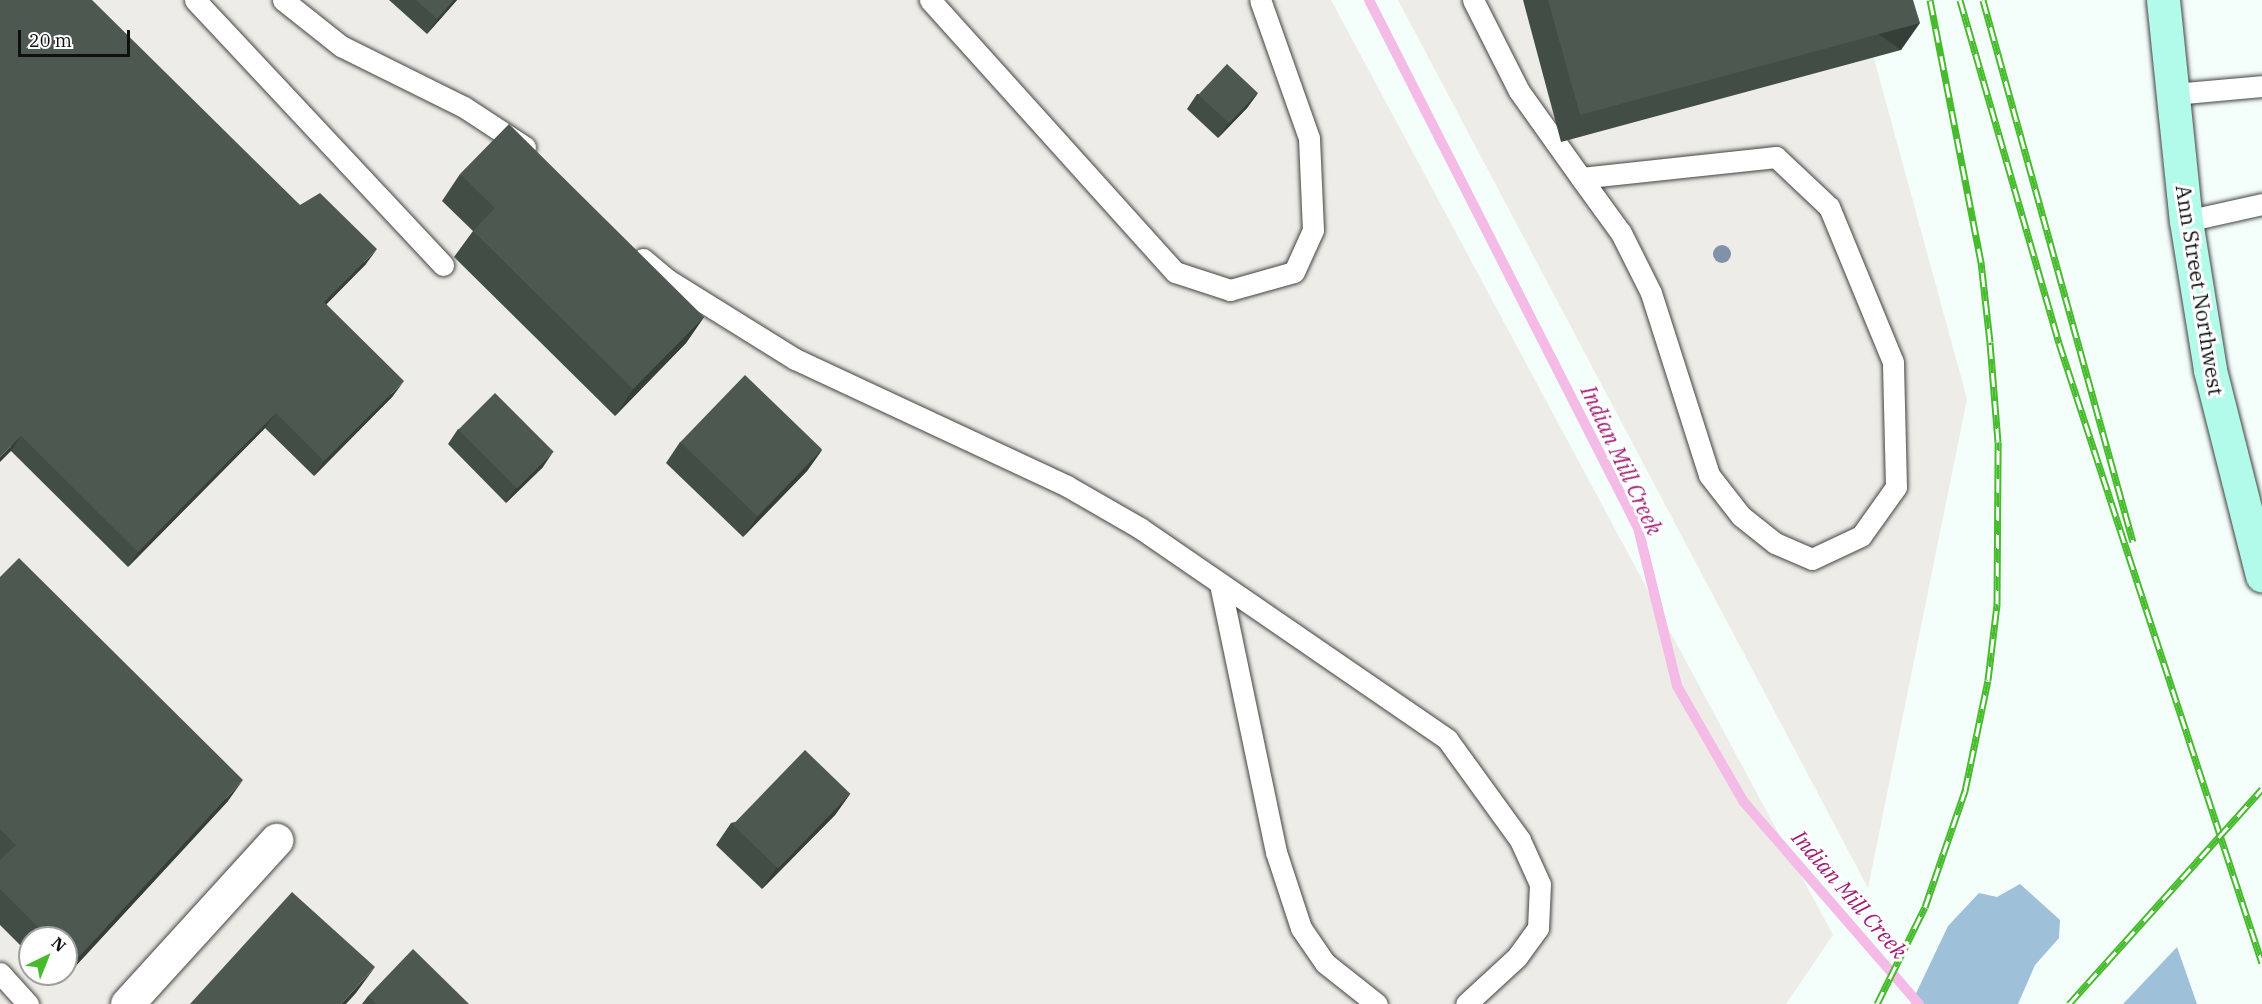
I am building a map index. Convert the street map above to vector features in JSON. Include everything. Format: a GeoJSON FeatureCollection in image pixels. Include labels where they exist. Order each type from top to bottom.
{"type":"FeatureCollection","features":[{"type":"Feature","properties":{"kind":"main road","name":"Ann Street Northwest"},"geometry":{"type":"LineString","coordinates":[[2163,0],[2186,221],[2210,370],[2262,576]]}},
{"type":"Feature","properties":{"kind":"street"},"geometry":{"type":"LineString","coordinates":[[127,1004],[276,840]]}},
{"type":"Feature","properties":{"kind":"lane"},"geometry":{"type":"LineString","coordinates":[[195,0],[443,265]]}},
{"type":"Feature","properties":{"kind":"lane"},"geometry":{"type":"LineString","coordinates":[[283,0],[341,46],[464,106],[508,133],[545,163]]}},
{"type":"Feature","properties":{"kind":"lane"},"geometry":{"type":"LineString","coordinates":[[930,0],[1175,272],[1230,290],[1294,272],[1312,230],[1309,138],[1260,0]]}},
{"type":"Feature","properties":{"kind":"lane"},"geometry":{"type":"LineString","coordinates":[[1473,0],[1519,92],[1581,178],[1621,233],[1651,293],[1709,475],[1741,516],[1775,543],[1812,559],[1861,536],[1896,487],[1893,362],[1829,207],[1776,157],[1581,178]]}},
{"type":"Feature","properties":{"kind":"lane"},"geometry":{"type":"LineString","coordinates":[[2173,94],[2262,86]]}},
{"type":"Feature","properties":{"kind":"lane"},"geometry":{"type":"LineString","coordinates":[[2186,221],[2262,204]]}},
{"type":"Feature","properties":{"kind":"lane"},"geometry":{"type":"LineString","coordinates":[[626,244],[668,280],[795,359],[1067,486],[1140,528],[1447,739],[1520,840],[1540,884],[1538,928],[1516,957],[1466,1004]]}},
{"type":"Feature","properties":{"kind":"lane"},"geometry":{"type":"LineString","coordinates":[[1220,584],[1276,852],[1301,928],[1325,963],[1377,1004]]}},
{"type":"Feature","properties":{"kind":"lane"},"geometry":{"type":"LineString","coordinates":[[0,973],[28,1004]]}},
{"type":"Feature","properties":{"kind":"shaded area"},"geometry":{"type":"Polygon","coordinates":[[[0,0],[1331,0],[1833,935],[1786,1004],[0,1004],[0,0]]]}},
{"type":"Feature","properties":{"kind":"shaded area"},"geometry":{"type":"Polygon","coordinates":[[[1398,0],[1858,0],[1967,399],[1868,888],[1398,0]]]}},
{"type":"Feature","properties":{"kind":"shaded area"},"geometry":{"type":"Polygon","coordinates":[[[2020,884],[2060,920],[2059,938],[2035,965],[2018,1004],[1911,1004],[1948,926],[1979,893],[1997,897],[2020,884]]]}},
{"type":"Feature","properties":{"kind":"shaded area"},"geometry":{"type":"Polygon","coordinates":[[[2177,947],[2197,1004],[2123,1004],[2177,947]]]}},
{"type":"Feature","properties":{"kind":"building"},"geometry":{"type":"Polygon","coordinates":[[[0,0],[92,0],[300,205],[320,193],[377,249],[324,302],[404,381],[324,461],[276,413],[138,552],[21,436],[0,457],[0,0]]]}},
{"type":"Feature","properties":{"kind":"building"},"geometry":{"type":"Polygon","coordinates":[[[416,0],[454,0],[437,19],[416,0]]]}},
{"type":"Feature","properties":{"kind":"building"},"geometry":{"type":"Polygon","coordinates":[[[1548,0],[1913,0],[1920,23],[1580,115],[1548,0]]]}},
{"type":"Feature","properties":{"kind":"building"},"geometry":{"type":"Polygon","coordinates":[[[1227,64],[1258,93],[1229,123],[1198,95],[1227,64]]]}},
{"type":"Feature","properties":{"kind":"building"},"geometry":{"type":"Polygon","coordinates":[[[509,124],[704,317],[633,389],[473,231],[495,208],[460,174],[509,124]]]}},
{"type":"Feature","properties":{"kind":"building"},"geometry":{"type":"Polygon","coordinates":[[[745,375],[822,449],[757,516],[680,442],[745,375]]]}},
{"type":"Feature","properties":{"kind":"building"},"geometry":{"type":"Polygon","coordinates":[[[495,393],[554,452],[517,488],[458,430],[495,393]]]}},
{"type":"Feature","properties":{"kind":"building"},"geometry":{"type":"Polygon","coordinates":[[[19,558],[243,780],[78,958],[78,926],[37,926],[0,889],[0,860],[16,845],[0,829],[0,577],[19,558]]]}},
{"type":"Feature","properties":{"kind":"building"},"geometry":{"type":"Polygon","coordinates":[[[805,750],[850,794],[778,869],[733,825],[805,750]]]}},
{"type":"Feature","properties":{"kind":"building"},"geometry":{"type":"Polygon","coordinates":[[[292,892],[375,967],[341,1004],[190,1004],[292,892]]]}},
{"type":"Feature","properties":{"kind":"building"},"geometry":{"type":"Polygon","coordinates":[[[413,949],[469,1004],[376,1004],[368,996],[413,949]]]}},
{"type":"Feature","properties":{"kind":"waterway","name":"Indian Mill Creek"},"geometry":{"type":"LineString","coordinates":[[1369,0],[1638,528],[1677,686],[1743,801],[1919,1004]]}},
{"type":"Feature","properties":{"kind":"railway"},"geometry":{"type":"LineString","coordinates":[[1877,1004],[1925,907],[1965,791],[1988,680],[1997,604],[1998,442],[1990,342],[1981,262],[1930,0]]}},
{"type":"Feature","properties":{"kind":"railway"},"geometry":{"type":"LineString","coordinates":[[1960,0],[2059,343],[2262,963]]}},
{"type":"Feature","properties":{"kind":"railway"},"geometry":{"type":"LineString","coordinates":[[1983,0],[2133,542]]}},
{"type":"Feature","properties":{"kind":"railway"},"geometry":{"type":"LineString","coordinates":[[2069,1004],[2262,789]]}}]}
